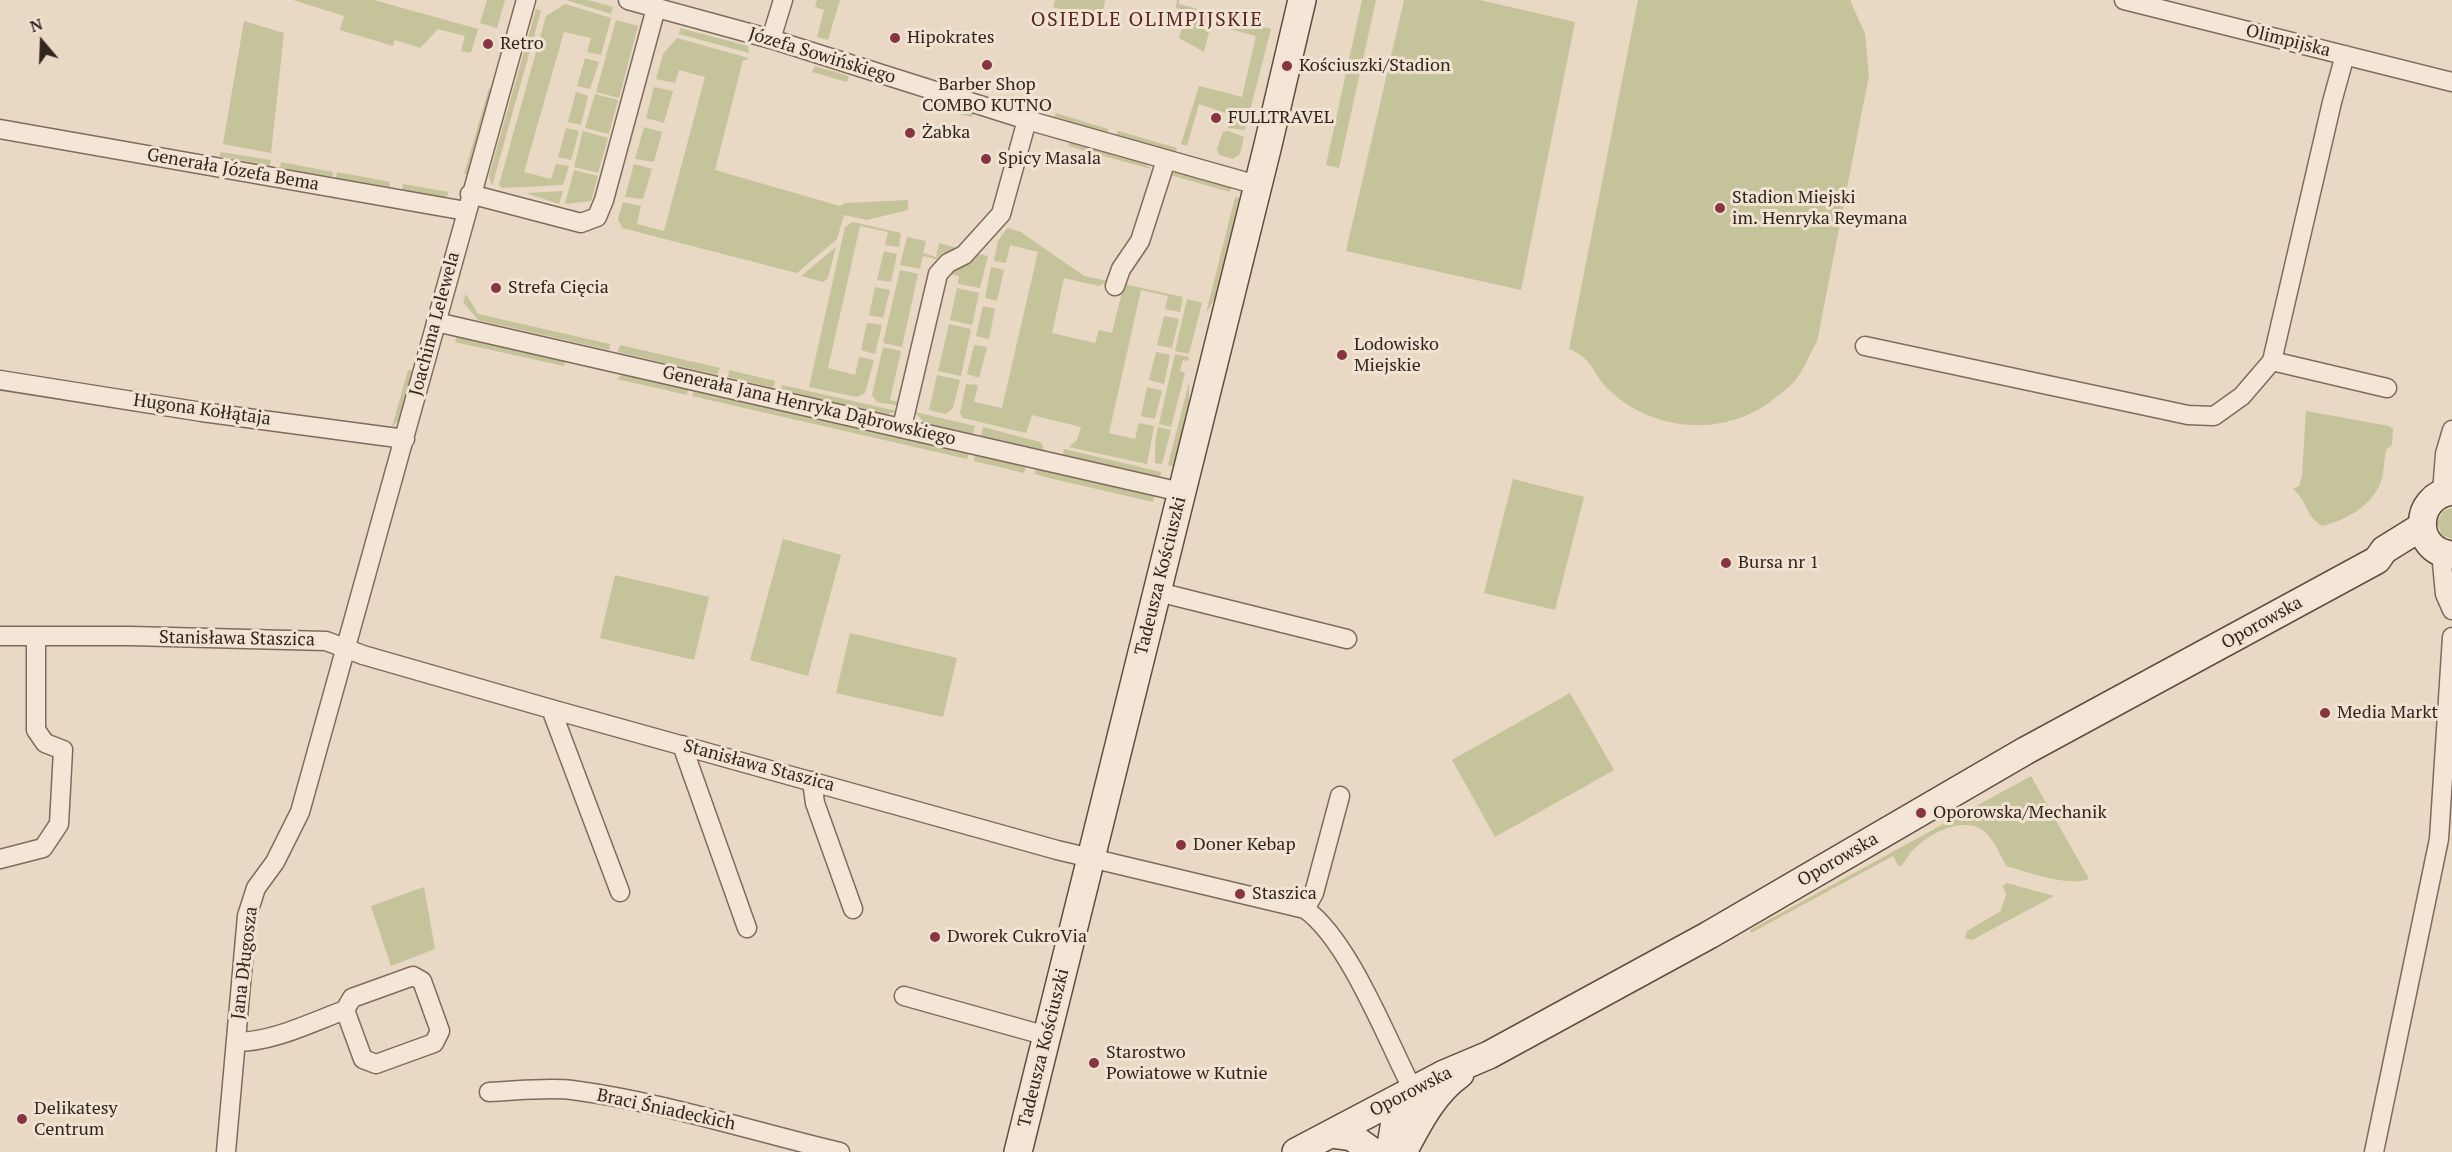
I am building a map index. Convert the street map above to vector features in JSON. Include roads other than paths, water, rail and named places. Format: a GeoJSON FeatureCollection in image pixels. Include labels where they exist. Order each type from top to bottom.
{"type":"FeatureCollection","features":[{"type":"Feature","properties":{"kind":"street","name":"Joachima Lelewela"},"geometry":{"type":"LineString","coordinates":[[344,647],[405,439],[525,0]]}},
{"type":"Feature","properties":{"kind":"street","name":"Józefa Sowińskiego"},"geometry":{"type":"LineString","coordinates":[[628,0],[771,39],[1028,120],[1257,185]]}},
{"type":"Feature","properties":{"kind":"street"},"geometry":{"type":"LineString","coordinates":[[771,39],[783,0]]}},
{"type":"Feature","properties":{"kind":"street","name":"Tadeusza Kościuszki"},"geometry":{"type":"LineString","coordinates":[[1018,1152],[1158,592],[1302,0]]}},
{"type":"Feature","properties":{"kind":"street","name":"Olimpijska"},"geometry":{"type":"LineString","coordinates":[[2124,0],[2452,82]]}},
{"type":"Feature","properties":{"kind":"street","name":"Generała Józefa Bema"},"geometry":{"type":"LineString","coordinates":[[0,129],[468,202],[581,223],[597,218],[604,200],[656,8]]}},
{"type":"Feature","properties":{"kind":"street"},"geometry":{"type":"LineString","coordinates":[[1865,346],[2188,414],[2214,416],[2242,396],[2264,374],[2272,361],[2345,55]]}},
{"type":"Feature","properties":{"kind":"street"},"geometry":{"type":"LineString","coordinates":[[902,427],[938,274],[943,266],[964,255],[1001,214],[1028,120]]}},
{"type":"Feature","properties":{"kind":"street"},"geometry":{"type":"LineString","coordinates":[[1115,286],[1121,269],[1140,241],[1166,160]]}},
{"type":"Feature","properties":{"kind":"street","name":"Generała Jana Henryka Dąbrowskiego"},"geometry":{"type":"LineString","coordinates":[[436,321],[1181,492]]}},
{"type":"Feature","properties":{"kind":"street"},"geometry":{"type":"LineString","coordinates":[[2272,361],[2387,388]]}},
{"type":"Feature","properties":{"kind":"street","name":"Hugona Kołłątaja"},"geometry":{"type":"LineString","coordinates":[[0,380],[202,412],[405,439]]}},
{"type":"Feature","properties":{"kind":"street"},"geometry":{"type":"LineString","coordinates":[[2452,430],[2445,454],[2447,492],[2432,500],[2424,510],[2437,546],[2445,594],[2452,610]]}},
{"type":"Feature","properties":{"kind":"street","name":"Oporowska"},"geometry":{"type":"LineString","coordinates":[[1296,1152],[1327,1143],[1413,1090],[1488,1055],[1709,935],[2025,751],[2377,560],[2384,550],[2437,546]]}},
{"type":"Feature","properties":{"kind":"street"},"geometry":{"type":"LineString","coordinates":[[1158,592],[1347,639]]}},
{"type":"Feature","properties":{"kind":"street","name":"Stanisława Staszica"},"geometry":{"type":"LineString","coordinates":[[0,636],[130,636],[327,641],[363,655],[551,709],[1057,850],[1305,909]]}},
{"type":"Feature","properties":{"kind":"street"},"geometry":{"type":"LineString","coordinates":[[0,859],[43,848],[58,824],[63,750],[45,743],[36,730],[36,637]]}},
{"type":"Feature","properties":{"kind":"street"},"geometry":{"type":"LineString","coordinates":[[2374,1152],[2439,839],[2452,638]]}},
{"type":"Feature","properties":{"kind":"street","name":"Jana Długosza"},"geometry":{"type":"LineString","coordinates":[[226,1152],[247,916],[256,888],[275,862],[300,812],[344,647]]}},
{"type":"Feature","properties":{"kind":"street"},"geometry":{"type":"LineString","coordinates":[[551,709],[620,892]]}},
{"type":"Feature","properties":{"kind":"street"},"geometry":{"type":"LineString","coordinates":[[682,745],[747,928]]}},
{"type":"Feature","properties":{"kind":"street"},"geometry":{"type":"LineString","coordinates":[[812,781],[815,803],[853,909]]}},
{"type":"Feature","properties":{"kind":"street"},"geometry":{"type":"LineString","coordinates":[[1341,796],[1314,893],[1305,909],[1319,919],[1353,968],[1413,1090],[1395,1121],[1390,1152]]}},
{"type":"Feature","properties":{"kind":"street"},"geometry":{"type":"LineString","coordinates":[[236,1042],[252,1042],[267,1038],[345,1010],[352,998],[413,976],[423,981],[440,1031],[434,1043],[376,1064],[363,1059],[345,1010]]}},
{"type":"Feature","properties":{"kind":"street"},"geometry":{"type":"LineString","coordinates":[[904,996],[1047,1036]]}},
{"type":"Feature","properties":{"kind":"street"},"geometry":{"type":"LineString","coordinates":[[1403,1152],[1419,1121],[1449,1082],[1488,1055]]}},
{"type":"Feature","properties":{"kind":"street","name":"Braci Śniadeckich"},"geometry":{"type":"LineString","coordinates":[[489,1092],[570,1090],[674,1109],[840,1152]]}},
{"type":"Feature","properties":{"kind":"street"},"geometry":{"type":"LineString","coordinates":[[1327,1143],[1352,1137],[1373,1152]]}},
{"type":"Feature","properties":{"kind":"place","name":"Hipokrates"},"geometry":{"type":"Point","coordinates":[895,38]}},
{"type":"Feature","properties":{"kind":"place","name":"Retro"},"geometry":{"type":"Point","coordinates":[488,44]}},
{"type":"Feature","properties":{"kind":"place","name":"Barber Shop COMBO KUTNO"},"geometry":{"type":"Point","coordinates":[987,65]}},
{"type":"Feature","properties":{"kind":"place","name":"Kościuszki/Stadion"},"geometry":{"type":"Point","coordinates":[1287,66]}},
{"type":"Feature","properties":{"kind":"place","name":"FULLTRAVEL"},"geometry":{"type":"Point","coordinates":[1216,118]}},
{"type":"Feature","properties":{"kind":"place","name":"Żabka"},"geometry":{"type":"Point","coordinates":[910,133]}},
{"type":"Feature","properties":{"kind":"place","name":"Spicy Masala"},"geometry":{"type":"Point","coordinates":[986,159]}},
{"type":"Feature","properties":{"kind":"place","name":"Stadion Miejski im. Henryka Reymana"},"geometry":{"type":"Point","coordinates":[1720,208]}},
{"type":"Feature","properties":{"kind":"place","name":"Strefa Cięcia"},"geometry":{"type":"Point","coordinates":[496,288]}},
{"type":"Feature","properties":{"kind":"place","name":"Lodowisko Miejskie"},"geometry":{"type":"Point","coordinates":[1342,355]}},
{"type":"Feature","properties":{"kind":"place","name":"Bursa nr 1"},"geometry":{"type":"Point","coordinates":[1726,563]}},
{"type":"Feature","properties":{"kind":"place","name":"Media Markt"},"geometry":{"type":"Point","coordinates":[2325,713]}},
{"type":"Feature","properties":{"kind":"place","name":"Oporowska/Mechanik"},"geometry":{"type":"Point","coordinates":[1921,813]}},
{"type":"Feature","properties":{"kind":"place","name":"Doner Kebap"},"geometry":{"type":"Point","coordinates":[1181,845]}},
{"type":"Feature","properties":{"kind":"place","name":"Staszica"},"geometry":{"type":"Point","coordinates":[1240,894]}},
{"type":"Feature","properties":{"kind":"place","name":"Dworek CukroVia"},"geometry":{"type":"Point","coordinates":[935,937]}},
{"type":"Feature","properties":{"kind":"place","name":"Starostwo Powiatowe w Kutnie"},"geometry":{"type":"Point","coordinates":[1094,1063]}},
{"type":"Feature","properties":{"kind":"place","name":"Delikatesy Centrum"},"geometry":{"type":"Point","coordinates":[22,1119]}},
{"type":"Feature","properties":{"kind":"district","name":"OSIEDLE OLIMPIJSKIE"},"geometry":{"type":"Point","coordinates":[1147,20]}}]}
